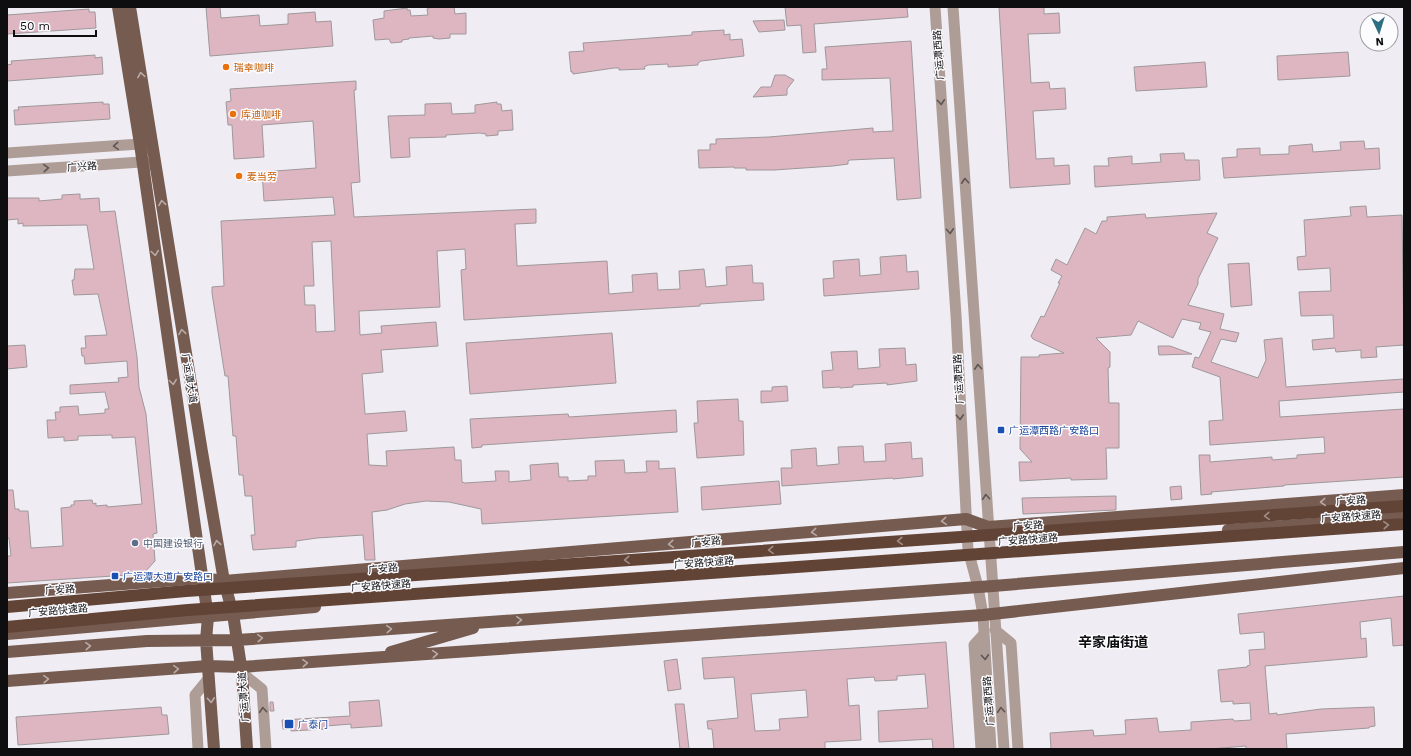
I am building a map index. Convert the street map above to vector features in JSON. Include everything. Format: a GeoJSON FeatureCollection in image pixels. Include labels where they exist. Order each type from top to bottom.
{"type":"FeatureCollection","features":[{"type":"Feature","properties":{"kind":"highway","name":"广安路快速路"},"geometry":{"type":"LineString","coordinates":[[7,607],[186,591],[1404,506]]}},
{"type":"Feature","properties":{"kind":"highway","name":"广安路快速路"},"geometry":{"type":"LineString","coordinates":[[7,627],[196,610],[1404,524]]}},
{"type":"Feature","properties":{"kind":"main road","name":"广运潭大道"},"geometry":{"type":"LineString","coordinates":[[118,7],[140,144],[141,162],[208,617],[206,640],[214,749]]}},
{"type":"Feature","properties":{"kind":"main road","name":"广运潭大道"},"geometry":{"type":"LineString","coordinates":[[130,7],[224,581],[233,614],[241,670],[247,749]]}},
{"type":"Feature","properties":{"kind":"main road","name":"广安路"},"geometry":{"type":"LineString","coordinates":[[7,593],[202,578],[224,581],[966,519],[988,527],[1404,495]]}},
{"type":"Feature","properties":{"kind":"main road"},"geometry":{"type":"LineString","coordinates":[[7,634],[968,550],[1355,521],[1404,512]]}},
{"type":"Feature","properties":{"kind":"main road"},"geometry":{"type":"LineString","coordinates":[[7,652],[147,642],[237,640],[993,586],[1404,552]]}},
{"type":"Feature","properties":{"kind":"main road"},"geometry":{"type":"LineString","coordinates":[[7,681],[241,670],[369,658],[988,614],[1404,568]]}},
{"type":"Feature","properties":{"kind":"main road"},"geometry":{"type":"LineString","coordinates":[[369,658],[495,621]]}},
{"type":"Feature","properties":{"kind":"street","name":"广运潭西路"},"geometry":{"type":"LineString","coordinates":[[935,7],[956,315],[968,550],[978,587],[995,630],[1004,749]]}},
{"type":"Feature","properties":{"kind":"street","name":"广运潭西路"},"geometry":{"type":"LineString","coordinates":[[952,7],[993,586],[984,634],[991,749]]}},
{"type":"Feature","properties":{"kind":"street"},"geometry":{"type":"LineString","coordinates":[[140,144],[153,151]]}},
{"type":"Feature","properties":{"kind":"street","name":"广兴路"},"geometry":{"type":"LineString","coordinates":[[7,153],[140,144]]}},
{"type":"Feature","properties":{"kind":"street","name":"广兴路"},"geometry":{"type":"LineString","coordinates":[[7,171],[141,162],[156,167]]}},
{"type":"Feature","properties":{"kind":"street"},"geometry":{"type":"LineString","coordinates":[[995,630],[1011,643],[1018,749]]}},
{"type":"Feature","properties":{"kind":"street"},"geometry":{"type":"LineString","coordinates":[[981,749],[974,645],[984,634]]}},
{"type":"Feature","properties":{"kind":"street"},"geometry":{"type":"LineString","coordinates":[[241,670],[262,689],[266,749]]}},
{"type":"Feature","properties":{"kind":"street"},"geometry":{"type":"LineString","coordinates":[[198,749],[195,695],[209,672]]}},
{"type":"Feature","properties":{"kind":"building"},"geometry":{"type":"Polygon","coordinates":[[[206,7],[220,7],[221,18],[259,15],[260,26],[288,24],[288,14],[315,12],[316,22],[331,21],[333,46],[210,56],[206,7]]]}},
{"type":"Feature","properties":{"kind":"building"},"geometry":{"type":"Polygon","coordinates":[[[431,7],[454,7],[455,14],[466,13],[466,34],[450,34],[450,38],[439,39],[433,38],[433,36],[409,38],[402,40],[402,42],[391,43],[389,39],[375,40],[373,20],[384,18],[384,11],[407,8],[407,10],[410,10],[411,16],[428,15],[427,9],[431,7]]]}},
{"type":"Feature","properties":{"kind":"building"},"geometry":{"type":"Polygon","coordinates":[[[785,7],[907,7],[908,17],[814,24],[816,52],[803,53],[801,25],[787,26],[785,7]]]}},
{"type":"Feature","properties":{"kind":"building"},"geometry":{"type":"Polygon","coordinates":[[[999,7],[1044,7],[1044,14],[1059,13],[1060,33],[1028,34],[1031,83],[1049,82],[1050,89],[1065,88],[1066,109],[1033,111],[1036,159],[1054,158],[1054,166],[1069,165],[1070,184],[1010,188],[999,7]]]}},
{"type":"Feature","properties":{"kind":"building"},"geometry":{"type":"Polygon","coordinates":[[[89,9],[89,12],[95,12],[96,28],[7,34],[7,15],[89,9]]]}},
{"type":"Feature","properties":{"kind":"building"},"geometry":{"type":"Polygon","coordinates":[[[784,20],[785,30],[759,32],[753,21],[784,20]]]}},
{"type":"Feature","properties":{"kind":"building"},"geometry":{"type":"Polygon","coordinates":[[[724,30],[724,35],[730,34],[730,40],[742,39],[744,56],[701,61],[698,65],[668,67],[668,64],[648,65],[644,67],[645,69],[619,70],[619,68],[614,68],[573,74],[573,72],[571,72],[569,52],[584,51],[583,43],[692,35],[692,32],[724,30]]]}},
{"type":"Feature","properties":{"kind":"building"},"geometry":{"type":"Polygon","coordinates":[[[911,41],[921,198],[897,200],[894,158],[850,160],[848,161],[848,164],[833,166],[774,170],[746,170],[746,168],[734,167],[699,168],[698,150],[710,150],[710,144],[716,144],[716,139],[769,137],[873,128],[873,132],[893,131],[890,78],[822,80],[822,69],[827,69],[825,47],[911,41]]]}},
{"type":"Feature","properties":{"kind":"building"},"geometry":{"type":"Polygon","coordinates":[[[1348,52],[1350,76],[1278,80],[1277,56],[1348,52]]]}},
{"type":"Feature","properties":{"kind":"building"},"geometry":{"type":"Polygon","coordinates":[[[95,55],[95,58],[102,57],[103,74],[7,81],[7,65],[12,64],[11,61],[95,55]]]}},
{"type":"Feature","properties":{"kind":"building"},"geometry":{"type":"Polygon","coordinates":[[[1205,62],[1207,87],[1136,91],[1134,67],[1205,62]]]}},
{"type":"Feature","properties":{"kind":"building"},"geometry":{"type":"Polygon","coordinates":[[[775,75],[785,75],[794,80],[787,89],[787,95],[753,97],[761,87],[771,87],[775,75]]]}},
{"type":"Feature","properties":{"kind":"building"},"geometry":{"type":"Polygon","coordinates":[[[356,81],[356,90],[354,90],[360,182],[351,183],[354,217],[536,209],[536,223],[515,224],[517,266],[607,261],[609,294],[633,292],[632,275],[657,273],[658,290],[680,289],[679,271],[704,269],[706,287],[727,285],[726,267],[752,265],[753,283],[763,283],[764,300],[700,304],[700,306],[464,320],[461,270],[466,269],[465,249],[437,251],[440,307],[359,311],[360,335],[382,333],[381,326],[436,322],[438,346],[381,350],[383,372],[362,374],[365,414],[405,411],[407,431],[367,434],[369,465],[387,466],[386,451],[454,447],[455,460],[461,460],[462,482],[465,483],[496,481],[495,471],[509,471],[509,482],[531,480],[530,465],[558,463],[559,477],[568,477],[568,481],[588,480],[588,476],[596,476],[595,461],[624,460],[625,473],[647,472],[646,461],[659,461],[659,469],[675,468],[678,512],[482,524],[481,509],[449,502],[426,501],[405,504],[387,510],[372,512],[375,560],[365,560],[363,535],[317,538],[296,541],[296,547],[253,550],[251,535],[255,535],[252,496],[245,496],[243,475],[239,475],[236,436],[233,436],[228,376],[225,376],[212,293],[212,287],[224,286],[221,221],[335,215],[333,197],[264,201],[262,172],[316,168],[313,121],[262,125],[264,157],[234,159],[232,125],[228,125],[226,102],[231,101],[230,89],[356,81]],[[331,241],[312,242],[314,286],[304,286],[305,305],[315,305],[316,332],[335,331],[331,241]]]}},
{"type":"Feature","properties":{"kind":"building"},"geometry":{"type":"Polygon","coordinates":[[[103,102],[103,104],[109,104],[110,119],[15,125],[14,110],[19,110],[18,107],[103,102]]]}},
{"type":"Feature","properties":{"kind":"building"},"geometry":{"type":"Polygon","coordinates":[[[497,102],[497,104],[501,104],[502,111],[512,110],[513,130],[498,131],[498,135],[486,136],[486,134],[480,133],[446,135],[446,137],[409,138],[410,157],[391,158],[388,116],[425,115],[425,104],[451,103],[452,114],[475,113],[475,105],[497,102]]]}},
{"type":"Feature","properties":{"kind":"building"},"geometry":{"type":"Polygon","coordinates":[[[1364,141],[1365,149],[1379,148],[1380,169],[1224,178],[1222,158],[1237,157],[1237,149],[1260,148],[1260,155],[1289,154],[1289,146],[1312,144],[1313,152],[1341,150],[1340,142],[1364,141]]]}},
{"type":"Feature","properties":{"kind":"building"},"geometry":{"type":"Polygon","coordinates":[[[1184,153],[1185,160],[1199,160],[1200,180],[1095,187],[1094,166],[1109,166],[1108,158],[1132,156],[1132,164],[1161,162],[1160,154],[1184,153]]]}},
{"type":"Feature","properties":{"kind":"building"},"geometry":{"type":"Polygon","coordinates":[[[80,194],[80,199],[99,198],[100,212],[115,211],[137,357],[139,387],[146,414],[157,533],[153,534],[155,561],[143,574],[7,583],[7,556],[11,556],[9,538],[7,538],[7,490],[13,490],[15,509],[19,509],[19,511],[28,511],[31,548],[63,546],[61,508],[71,507],[71,505],[74,505],[74,501],[92,500],[93,504],[96,503],[96,506],[107,505],[107,507],[142,504],[135,437],[112,438],[112,435],[78,436],[78,440],[64,441],[64,437],[48,438],[47,420],[56,420],[55,412],[60,412],[60,407],[78,406],[79,415],[105,413],[105,409],[109,409],[105,392],[70,394],[70,385],[119,382],[118,378],[128,377],[127,361],[85,364],[84,356],[82,356],[81,348],[86,348],[85,336],[107,335],[98,294],[74,295],[72,280],[74,280],[75,269],[94,269],[87,225],[23,226],[23,223],[18,224],[18,219],[7,220],[7,198],[39,198],[39,201],[62,199],[62,195],[80,194]]]}},
{"type":"Feature","properties":{"kind":"building"},"geometry":{"type":"Polygon","coordinates":[[[1366,206],[1367,217],[1402,215],[1404,345],[1376,347],[1377,357],[1361,358],[1361,350],[1336,352],[1335,348],[1313,350],[1312,340],[1334,338],[1333,315],[1301,316],[1299,292],[1331,291],[1330,268],[1298,270],[1297,257],[1306,256],[1304,220],[1351,216],[1350,207],[1366,206]]]}},
{"type":"Feature","properties":{"kind":"building"},"geometry":{"type":"Polygon","coordinates":[[[1217,213],[1207,233],[1218,238],[1198,279],[1198,284],[1188,305],[1224,314],[1220,329],[1239,333],[1236,342],[1221,339],[1211,362],[1258,378],[1266,360],[1264,340],[1282,338],[1286,387],[1404,379],[1404,392],[1279,401],[1280,417],[1404,409],[1404,477],[1284,485],[1211,492],[1212,494],[1201,495],[1199,455],[1210,455],[1210,462],[1272,457],[1272,460],[1297,458],[1297,455],[1325,453],[1324,437],[1210,445],[1209,421],[1223,420],[1220,377],[1192,367],[1195,357],[1199,358],[1211,332],[1199,329],[1201,323],[1182,319],[1173,338],[1138,321],[1131,335],[1096,338],[1110,352],[1110,367],[1108,368],[1109,403],[1119,403],[1119,448],[1106,448],[1107,479],[1071,480],[1071,478],[1020,481],[1019,462],[1032,462],[1020,449],[1021,357],[1039,357],[1039,355],[1064,353],[1033,339],[1031,336],[1041,316],[1044,317],[1060,283],[1058,283],[1062,276],[1051,270],[1056,259],[1067,265],[1085,228],[1096,234],[1102,221],[1107,221],[1107,217],[1145,214],[1146,218],[1217,213]]]}},
{"type":"Feature","properties":{"kind":"building"},"geometry":{"type":"Polygon","coordinates":[[[906,255],[907,272],[918,271],[919,289],[824,296],[823,279],[834,278],[833,261],[859,259],[860,276],[881,274],[880,257],[906,255]]]}},
{"type":"Feature","properties":{"kind":"building"},"geometry":{"type":"Polygon","coordinates":[[[1249,263],[1252,305],[1231,307],[1228,264],[1249,263]]]}},
{"type":"Feature","properties":{"kind":"building"},"geometry":{"type":"Polygon","coordinates":[[[612,333],[616,383],[470,394],[466,343],[612,333]]]}},
{"type":"Feature","properties":{"kind":"building"},"geometry":{"type":"Polygon","coordinates":[[[25,345],[27,367],[7,369],[7,346],[25,345]]]}},
{"type":"Feature","properties":{"kind":"building"},"geometry":{"type":"Polygon","coordinates":[[[1158,346],[1170,346],[1192,354],[1159,355],[1158,346]]]}},
{"type":"Feature","properties":{"kind":"building"},"geometry":{"type":"Polygon","coordinates":[[[905,348],[906,365],[916,364],[917,381],[887,385],[887,383],[853,385],[853,387],[823,388],[822,371],[833,370],[831,352],[857,351],[858,369],[880,367],[879,349],[905,348]]]}},
{"type":"Feature","properties":{"kind":"building"},"geometry":{"type":"Polygon","coordinates":[[[787,386],[788,401],[761,403],[761,391],[772,391],[772,387],[787,386]]]}},
{"type":"Feature","properties":{"kind":"building"},"geometry":{"type":"Polygon","coordinates":[[[738,399],[739,421],[743,421],[744,455],[697,458],[694,423],[698,423],[697,401],[738,399]]]}},
{"type":"Feature","properties":{"kind":"building"},"geometry":{"type":"Polygon","coordinates":[[[676,410],[677,432],[482,445],[482,447],[472,448],[470,419],[568,414],[569,417],[676,410]]]}},
{"type":"Feature","properties":{"kind":"building"},"geometry":{"type":"Polygon","coordinates":[[[911,442],[912,459],[922,458],[923,476],[782,486],[781,468],[792,468],[791,450],[816,448],[817,466],[839,464],[838,447],[863,446],[864,462],[886,461],[885,444],[911,442]]]}},
{"type":"Feature","properties":{"kind":"building"},"geometry":{"type":"Polygon","coordinates":[[[779,481],[781,504],[702,510],[701,487],[779,481]]]}},
{"type":"Feature","properties":{"kind":"building"},"geometry":{"type":"Polygon","coordinates":[[[1181,486],[1182,499],[1171,500],[1170,487],[1181,486]]]}},
{"type":"Feature","properties":{"kind":"building"},"geometry":{"type":"Polygon","coordinates":[[[1116,496],[1116,510],[1023,514],[1022,498],[1116,496]]]}},
{"type":"Feature","properties":{"kind":"building"},"geometry":{"type":"Polygon","coordinates":[[[1404,596],[1404,645],[1393,646],[1391,618],[1360,622],[1361,639],[1366,638],[1367,657],[1265,666],[1269,714],[1277,713],[1277,715],[1321,709],[1374,707],[1375,726],[1369,728],[1286,734],[1287,749],[1246,749],[1246,746],[1210,749],[1051,749],[1050,733],[1093,730],[1094,736],[1126,734],[1125,720],[1157,718],[1159,732],[1191,730],[1191,722],[1233,719],[1234,721],[1251,720],[1250,703],[1233,704],[1233,701],[1221,702],[1218,670],[1247,667],[1250,665],[1249,650],[1265,649],[1264,632],[1240,634],[1238,614],[1404,596]]]}},
{"type":"Feature","properties":{"kind":"building"},"geometry":{"type":"Polygon","coordinates":[[[946,642],[954,749],[933,749],[932,739],[879,742],[878,711],[928,708],[925,674],[897,676],[897,680],[875,681],[874,677],[847,679],[849,706],[859,705],[861,740],[825,742],[825,749],[714,749],[712,729],[708,729],[707,721],[738,718],[734,677],[704,679],[702,658],[946,642]],[[806,690],[751,694],[755,731],[780,730],[779,719],[808,717],[806,690]]]}},
{"type":"Feature","properties":{"kind":"building"},"geometry":{"type":"Polygon","coordinates":[[[677,659],[681,689],[668,691],[664,661],[677,659]]]}},
{"type":"Feature","properties":{"kind":"building"},"geometry":{"type":"Polygon","coordinates":[[[379,700],[382,726],[351,728],[351,724],[326,726],[326,729],[291,731],[291,729],[283,729],[282,720],[350,716],[349,702],[379,700]]]}},
{"type":"Feature","properties":{"kind":"building"},"geometry":{"type":"Polygon","coordinates":[[[270,702],[273,702],[274,711],[270,711],[270,702]]]}},
{"type":"Feature","properties":{"kind":"building"},"geometry":{"type":"Polygon","coordinates":[[[675,704],[684,704],[689,749],[680,749],[675,704]]]}},
{"type":"Feature","properties":{"kind":"building"},"geometry":{"type":"Polygon","coordinates":[[[161,707],[162,715],[167,715],[169,734],[18,745],[16,717],[161,707]]]}},
{"type":"Feature","properties":{"kind":"place","name":"瑞幸咖啡"},"geometry":{"type":"Point","coordinates":[226,67]}},
{"type":"Feature","properties":{"kind":"place","name":"库迪咖啡"},"geometry":{"type":"Point","coordinates":[233,114]}},
{"type":"Feature","properties":{"kind":"place","name":"麦当劳"},"geometry":{"type":"Point","coordinates":[239,176]}},
{"type":"Feature","properties":{"kind":"place","name":"广运潭西路广安路口"},"geometry":{"type":"Point","coordinates":[1001,430]}},
{"type":"Feature","properties":{"kind":"place","name":"中国建设银行"},"geometry":{"type":"Point","coordinates":[135,543]}},
{"type":"Feature","properties":{"kind":"place","name":"广运潭大道广安路口"},"geometry":{"type":"Point","coordinates":[115,576]}},
{"type":"Feature","properties":{"kind":"place","name":"广泰门"},"geometry":{"type":"Point","coordinates":[289,724]}},
{"type":"Feature","properties":{"kind":"district","name":"辛家庙街道"},"geometry":{"type":"Point","coordinates":[1113,642]}}]}
